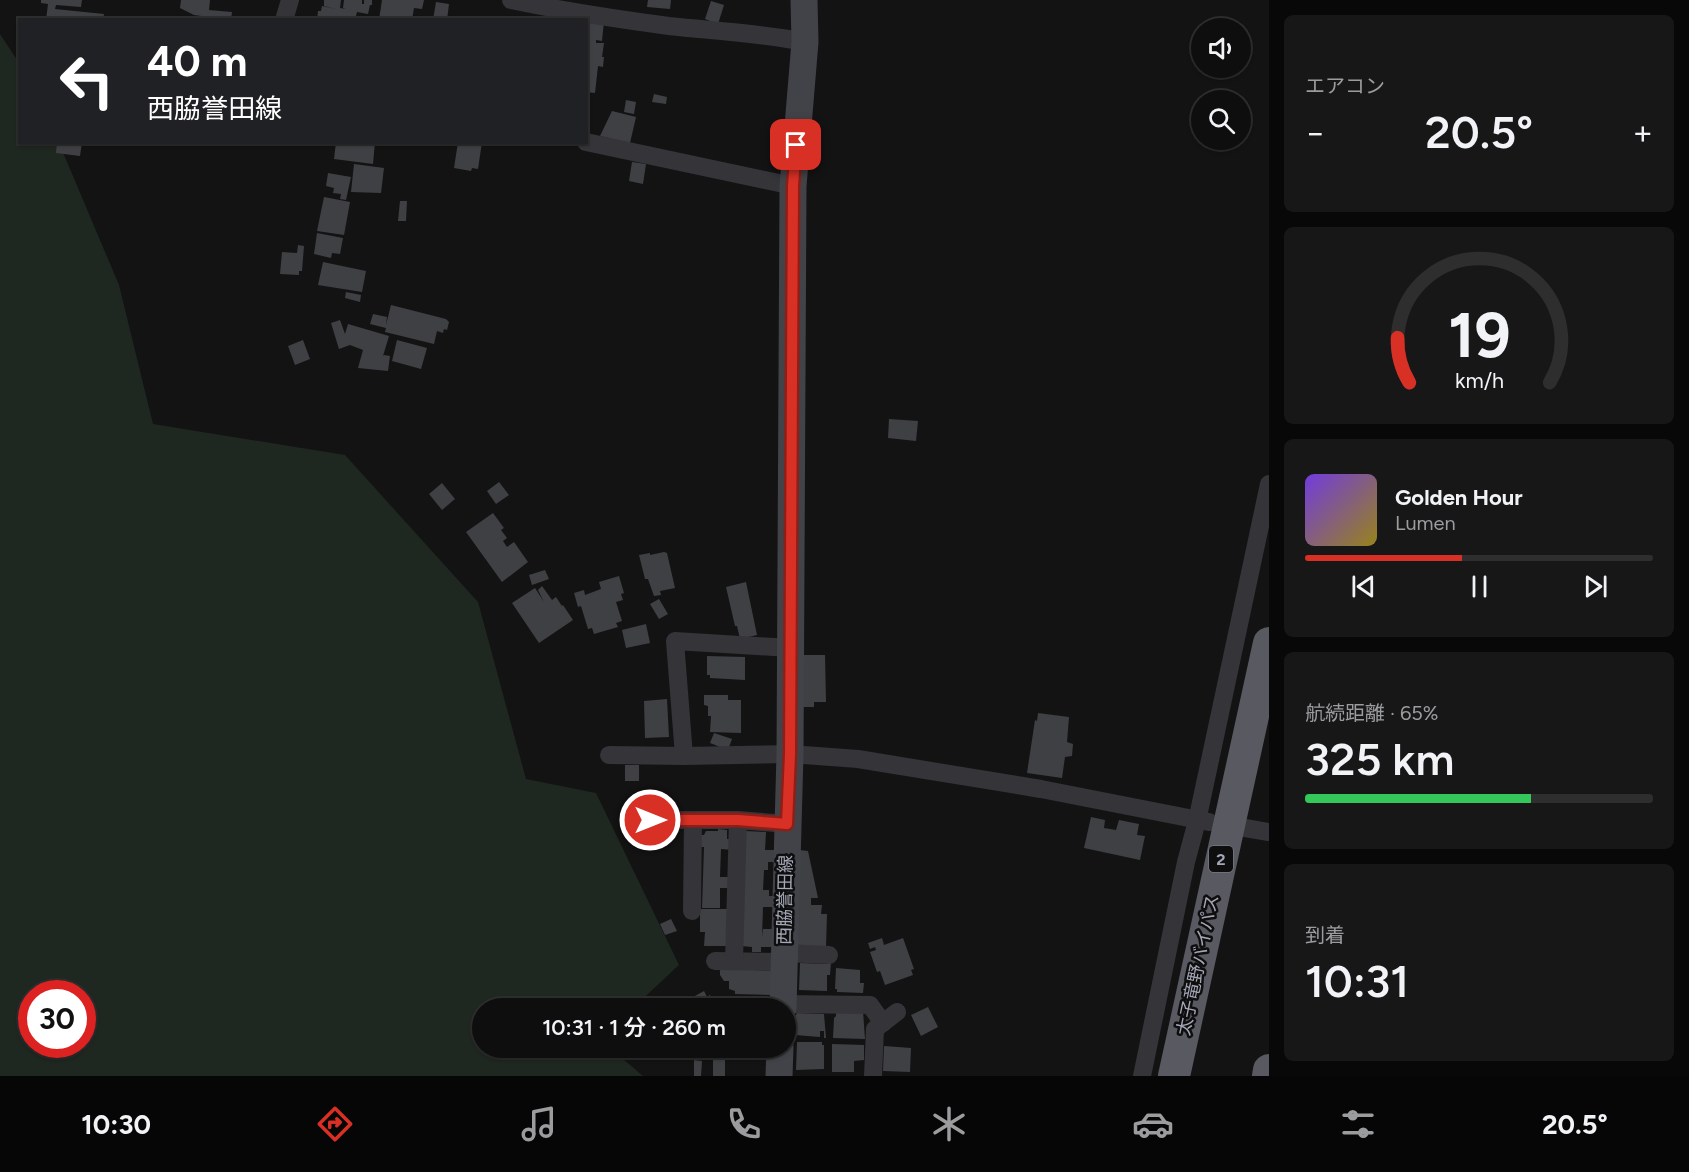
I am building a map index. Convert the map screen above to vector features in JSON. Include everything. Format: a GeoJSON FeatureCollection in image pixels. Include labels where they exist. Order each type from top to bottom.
{"type":"FeatureCollection","features":[{"type":"Feature","properties":{"kind":"highway","name":"太子竜野バイパス"},"geometry":{"type":"LineString","coordinates":[[1174,1076],[1269,643]]}},
{"type":"Feature","properties":{"kind":"highway"},"geometry":{"type":"LineString","coordinates":[[1268,1076],[1269,1070]]}},
{"type":"Feature","properties":{"kind":"main road","name":"西脇誉田線"},"geometry":{"type":"LineString","coordinates":[[783,998],[790,754],[793,186],[805,42],[804,0]]}},
{"type":"Feature","properties":{"kind":"main road"},"geometry":{"type":"LineString","coordinates":[[779,1076],[780,1058]]}},
{"type":"Feature","properties":{"kind":"street"},"geometry":{"type":"LineString","coordinates":[[285,18],[290,0]]}},
{"type":"Feature","properties":{"kind":"street"},"geometry":{"type":"LineString","coordinates":[[511,0],[556,10],[670,26],[765,34],[805,42]]}},
{"type":"Feature","properties":{"kind":"street"},"geometry":{"type":"LineString","coordinates":[[588,142],[793,186]]}},
{"type":"Feature","properties":{"kind":"street"},"geometry":{"type":"LineString","coordinates":[[1142,1076],[1186,862],[1203,822],[1269,484]]}},
{"type":"Feature","properties":{"kind":"street"},"geometry":{"type":"LineString","coordinates":[[684,756],[675,641],[790,648]]}},
{"type":"Feature","properties":{"kind":"street"},"geometry":{"type":"LineString","coordinates":[[609,755],[790,754],[858,759],[1041,789],[1203,822]]}},
{"type":"Feature","properties":{"kind":"street"},"geometry":{"type":"LineString","coordinates":[[650,820],[738,820],[787,824]]}},
{"type":"Feature","properties":{"kind":"street"},"geometry":{"type":"LineString","coordinates":[[692,911],[693,820]]}},
{"type":"Feature","properties":{"kind":"street"},"geometry":{"type":"LineString","coordinates":[[734,962],[738,820]]}},
{"type":"Feature","properties":{"kind":"street"},"geometry":{"type":"LineString","coordinates":[[1245,828],[1269,832]]}},
{"type":"Feature","properties":{"kind":"street"},"geometry":{"type":"LineString","coordinates":[[715,962],[830,955]]}},
{"type":"Feature","properties":{"kind":"street"},"geometry":{"type":"LineString","coordinates":[[796,1006],[870,1005],[890,1018],[875,1029],[873,1076]]}},
{"type":"Feature","properties":{"kind":"shaded area"},"geometry":{"type":"Polygon","coordinates":[[[0,34],[18,61],[18,144],[59,144],[119,285],[153,424],[345,455],[478,602],[526,779],[596,793],[679,965],[644,998],[472,998],[472,1058],[622,1058],[643,1076],[0,1076],[0,34]]]}},
{"type":"Feature","properties":{"kind":"building"},"geometry":{"type":"Polygon","coordinates":[[[41,0],[82,0],[81,7],[56,5],[55,9],[104,14],[103,18],[46,18],[48,4],[41,3],[41,0]]]}},
{"type":"Feature","properties":{"kind":"building"},"geometry":{"type":"Polygon","coordinates":[[[181,0],[210,0],[209,10],[232,12],[231,18],[194,15],[180,8],[181,0]]]}},
{"type":"Feature","properties":{"kind":"building"},"geometry":{"type":"Polygon","coordinates":[[[324,0],[341,0],[340,8],[346,9],[343,8],[344,0],[362,0],[364,4],[364,0],[372,0],[368,14],[357,12],[356,18],[317,18],[318,11],[321,11],[322,6],[336,9],[324,6],[324,0]]]}},
{"type":"Feature","properties":{"kind":"building"},"geometry":{"type":"Polygon","coordinates":[[[382,0],[424,0],[422,9],[414,8],[412,18],[379,18],[382,0]]]}},
{"type":"Feature","properties":{"kind":"building"},"geometry":{"type":"Polygon","coordinates":[[[648,0],[671,0],[670,9],[647,7],[648,0]]]}},
{"type":"Feature","properties":{"kind":"building"},"geometry":{"type":"Polygon","coordinates":[[[711,1],[724,5],[718,24],[705,19],[711,1]]]}},
{"type":"Feature","properties":{"kind":"building"},"geometry":{"type":"Polygon","coordinates":[[[436,2],[449,4],[447,18],[433,18],[436,2]]]}},
{"type":"Feature","properties":{"kind":"building"},"geometry":{"type":"Polygon","coordinates":[[[588,19],[604,21],[602,41],[596,40],[596,43],[604,43],[602,57],[604,57],[603,67],[598,66],[595,93],[588,92],[588,19]]]}},
{"type":"Feature","properties":{"kind":"building"},"geometry":{"type":"Polygon","coordinates":[[[654,94],[667,97],[666,104],[652,102],[654,94]]]}},
{"type":"Feature","properties":{"kind":"building"},"geometry":{"type":"Polygon","coordinates":[[[626,100],[636,102],[634,114],[624,112],[626,100]]]}},
{"type":"Feature","properties":{"kind":"building"},"geometry":{"type":"Polygon","coordinates":[[[612,111],[636,117],[630,143],[600,136],[612,111]]]}},
{"type":"Feature","properties":{"kind":"building"},"geometry":{"type":"Polygon","coordinates":[[[57,144],[82,144],[80,156],[56,153],[57,144]]]}},
{"type":"Feature","properties":{"kind":"building"},"geometry":{"type":"Polygon","coordinates":[[[336,144],[375,144],[373,164],[334,159],[336,144]]]}},
{"type":"Feature","properties":{"kind":"building"},"geometry":{"type":"Polygon","coordinates":[[[458,144],[482,144],[478,169],[472,168],[471,171],[454,168],[458,144]]]}},
{"type":"Feature","properties":{"kind":"building"},"geometry":{"type":"Polygon","coordinates":[[[632,162],[646,164],[643,184],[629,181],[632,162]]]}},
{"type":"Feature","properties":{"kind":"building"},"geometry":{"type":"Polygon","coordinates":[[[354,164],[384,168],[381,193],[351,192],[354,164]]]}},
{"type":"Feature","properties":{"kind":"building"},"geometry":{"type":"Polygon","coordinates":[[[328,173],[351,177],[346,200],[340,199],[341,194],[333,193],[334,188],[326,186],[328,173]]]}},
{"type":"Feature","properties":{"kind":"building"},"geometry":{"type":"Polygon","coordinates":[[[324,197],[350,202],[344,235],[317,231],[324,197]]]}},
{"type":"Feature","properties":{"kind":"building"},"geometry":{"type":"Polygon","coordinates":[[[400,201],[407,201],[406,221],[398,221],[400,201]]]}},
{"type":"Feature","properties":{"kind":"building"},"geometry":{"type":"Polygon","coordinates":[[[317,233],[343,238],[340,254],[332,253],[331,258],[314,254],[317,233]]]}},
{"type":"Feature","properties":{"kind":"building"},"geometry":{"type":"Polygon","coordinates":[[[298,245],[304,246],[302,271],[299,271],[299,275],[280,274],[282,252],[297,253],[298,245]]]}},
{"type":"Feature","properties":{"kind":"building"},"geometry":{"type":"Polygon","coordinates":[[[323,262],[366,271],[362,292],[318,285],[323,262]]]}},
{"type":"Feature","properties":{"kind":"building"},"geometry":{"type":"Polygon","coordinates":[[[346,292],[361,295],[360,302],[345,298],[346,292]]]}},
{"type":"Feature","properties":{"kind":"building"},"geometry":{"type":"Polygon","coordinates":[[[391,305],[446,319],[449,322],[447,330],[444,329],[443,333],[437,331],[434,344],[385,332],[386,328],[370,324],[373,314],[387,317],[386,325],[391,305]]]}},
{"type":"Feature","properties":{"kind":"building"},"geometry":{"type":"Polygon","coordinates":[[[340,320],[345,334],[348,324],[389,336],[383,356],[390,356],[388,371],[358,368],[363,350],[350,345],[339,349],[331,323],[340,320]]]}},
{"type":"Feature","properties":{"kind":"building"},"geometry":{"type":"Polygon","coordinates":[[[303,340],[310,359],[295,365],[288,346],[303,340]]]}},
{"type":"Feature","properties":{"kind":"building"},"geometry":{"type":"Polygon","coordinates":[[[397,340],[427,348],[421,369],[392,361],[397,340]]]}},
{"type":"Feature","properties":{"kind":"building"},"geometry":{"type":"Polygon","coordinates":[[[889,419],[918,421],[916,441],[888,438],[889,419]]]}},
{"type":"Feature","properties":{"kind":"building"},"geometry":{"type":"Polygon","coordinates":[[[499,482],[509,495],[496,504],[487,491],[499,482]]]}},
{"type":"Feature","properties":{"kind":"building"},"geometry":{"type":"Polygon","coordinates":[[[442,483],[455,499],[442,510],[429,494],[442,483]]]}},
{"type":"Feature","properties":{"kind":"building"},"geometry":{"type":"Polygon","coordinates":[[[493,513],[504,528],[501,530],[507,538],[503,541],[507,547],[514,542],[528,562],[502,582],[466,532],[493,513]]]}},
{"type":"Feature","properties":{"kind":"building"},"geometry":{"type":"Polygon","coordinates":[[[667,553],[675,588],[660,591],[661,595],[654,596],[648,579],[645,579],[639,555],[667,553]]]}},
{"type":"Feature","properties":{"kind":"building"},"geometry":{"type":"Polygon","coordinates":[[[545,570],[549,579],[532,585],[529,575],[545,570]]]}},
{"type":"Feature","properties":{"kind":"building"},"geometry":{"type":"Polygon","coordinates":[[[619,576],[624,593],[621,594],[623,600],[616,602],[622,621],[616,623],[618,627],[594,634],[592,628],[588,629],[581,606],[578,607],[574,593],[584,590],[585,595],[601,589],[599,582],[619,576]]]}},
{"type":"Feature","properties":{"kind":"building"},"geometry":{"type":"Polygon","coordinates":[[[746,582],[757,635],[740,639],[726,587],[746,582]]]}},
{"type":"Feature","properties":{"kind":"building"},"geometry":{"type":"Polygon","coordinates":[[[542,586],[552,600],[556,597],[573,620],[539,643],[512,603],[535,588],[544,602],[538,590],[542,586]]]}},
{"type":"Feature","properties":{"kind":"building"},"geometry":{"type":"Polygon","coordinates":[[[659,599],[668,614],[659,619],[650,604],[659,599]]]}},
{"type":"Feature","properties":{"kind":"building"},"geometry":{"type":"Polygon","coordinates":[[[646,624],[650,643],[626,648],[622,630],[646,624]]]}},
{"type":"Feature","properties":{"kind":"building"},"geometry":{"type":"Polygon","coordinates":[[[801,655],[825,655],[826,702],[814,702],[814,707],[801,707],[801,655]]]}},
{"type":"Feature","properties":{"kind":"building"},"geometry":{"type":"Polygon","coordinates":[[[707,656],[745,657],[745,680],[710,678],[710,675],[707,675],[707,656]]]}},
{"type":"Feature","properties":{"kind":"building"},"geometry":{"type":"Polygon","coordinates":[[[704,695],[728,695],[728,700],[741,700],[741,733],[710,732],[711,716],[708,716],[708,706],[704,705],[704,695]]]}},
{"type":"Feature","properties":{"kind":"building"},"geometry":{"type":"Polygon","coordinates":[[[667,699],[669,737],[645,738],[644,701],[667,699]]]}},
{"type":"Feature","properties":{"kind":"building"},"geometry":{"type":"Polygon","coordinates":[[[1038,713],[1069,717],[1067,742],[1073,744],[1072,756],[1065,757],[1062,778],[1027,773],[1038,713]]]}},
{"type":"Feature","properties":{"kind":"building"},"geometry":{"type":"Polygon","coordinates":[[[714,733],[732,739],[728,750],[710,743],[714,733]]]}},
{"type":"Feature","properties":{"kind":"building"},"geometry":{"type":"Polygon","coordinates":[[[625,765],[639,765],[639,781],[625,781],[625,765]]]}},
{"type":"Feature","properties":{"kind":"building"},"geometry":{"type":"Polygon","coordinates":[[[1091,817],[1105,820],[1104,828],[1116,830],[1119,820],[1139,824],[1137,835],[1145,836],[1140,860],[1084,848],[1091,817]]]}},
{"type":"Feature","properties":{"kind":"building"},"geometry":{"type":"Polygon","coordinates":[[[718,829],[727,830],[727,839],[734,839],[733,850],[721,849],[720,877],[731,877],[731,888],[720,888],[720,908],[702,908],[704,847],[701,847],[701,835],[704,835],[706,831],[718,831],[718,829]]]}},
{"type":"Feature","properties":{"kind":"building"},"geometry":{"type":"Polygon","coordinates":[[[746,831],[766,832],[765,850],[775,850],[775,862],[768,862],[768,870],[764,870],[763,890],[769,890],[769,896],[775,896],[775,907],[763,907],[762,937],[763,929],[774,929],[774,947],[761,947],[761,952],[752,952],[752,947],[741,946],[746,831]]]}},
{"type":"Feature","properties":{"kind":"building"},"geometry":{"type":"Polygon","coordinates":[[[799,850],[808,851],[818,898],[811,898],[811,905],[822,905],[821,914],[827,914],[826,947],[797,946],[799,850]]]}},
{"type":"Feature","properties":{"kind":"building"},"geometry":{"type":"Polygon","coordinates":[[[700,909],[727,909],[727,946],[704,946],[705,932],[700,932],[700,909]]]}},
{"type":"Feature","properties":{"kind":"building"},"geometry":{"type":"Polygon","coordinates":[[[671,919],[677,931],[665,935],[660,924],[671,919]]]}},
{"type":"Feature","properties":{"kind":"building"},"geometry":{"type":"Polygon","coordinates":[[[882,938],[884,945],[903,938],[914,969],[911,970],[913,975],[885,985],[880,971],[877,972],[870,952],[876,950],[875,947],[870,949],[868,943],[882,938]]]}},
{"type":"Feature","properties":{"kind":"building"},"geometry":{"type":"Polygon","coordinates":[[[831,962],[830,975],[827,975],[827,991],[799,990],[800,963],[827,964],[831,962]]]}},
{"type":"Feature","properties":{"kind":"building"},"geometry":{"type":"Polygon","coordinates":[[[720,968],[773,971],[772,995],[735,994],[735,991],[729,989],[729,981],[724,981],[720,975],[720,968]]]}},
{"type":"Feature","properties":{"kind":"building"},"geometry":{"type":"Polygon","coordinates":[[[836,968],[860,970],[860,983],[864,983],[863,993],[837,992],[835,989],[836,968]]]}},
{"type":"Feature","properties":{"kind":"building"},"geometry":{"type":"Polygon","coordinates":[[[704,991],[707,997],[710,995],[712,998],[694,998],[704,991]]]}},
{"type":"Feature","properties":{"kind":"building"},"geometry":{"type":"Polygon","coordinates":[[[928,1007],[938,1027],[921,1036],[911,1015],[928,1007]]]}},
{"type":"Feature","properties":{"kind":"building"},"geometry":{"type":"Polygon","coordinates":[[[836,1011],[863,1011],[865,1039],[833,1038],[836,1011]]]}},
{"type":"Feature","properties":{"kind":"building"},"geometry":{"type":"Polygon","coordinates":[[[796,1014],[824,1014],[826,1038],[824,1038],[824,1031],[820,1031],[820,1037],[796,1035],[796,1014]]]}},
{"type":"Feature","properties":{"kind":"building"},"geometry":{"type":"Polygon","coordinates":[[[797,1042],[822,1042],[824,1069],[796,1070],[797,1042]]]}},
{"type":"Feature","properties":{"kind":"building"},"geometry":{"type":"Polygon","coordinates":[[[832,1044],[864,1045],[864,1060],[854,1061],[854,1072],[832,1072],[832,1044]]]}},
{"type":"Feature","properties":{"kind":"building"},"geometry":{"type":"Polygon","coordinates":[[[884,1046],[911,1048],[910,1072],[883,1071],[884,1046]]]}},
{"type":"Feature","properties":{"kind":"building"},"geometry":{"type":"Polygon","coordinates":[[[691,1058],[708,1058],[708,1060],[691,1058]]]}},
{"type":"Feature","properties":{"kind":"building"},"geometry":{"type":"Polygon","coordinates":[[[694,1060],[702,1061],[701,1076],[694,1076],[694,1060]]]}},
{"type":"Feature","properties":{"kind":"building"},"geometry":{"type":"Polygon","coordinates":[[[713,1060],[725,1060],[725,1076],[713,1076],[713,1060]]]}},
{"type":"Feature","properties":{"kind":"route"},"geometry":{"type":"LineString","coordinates":[[650,820],[738,820],[787,824],[790,754],[793,186],[796,145]]}}]}
